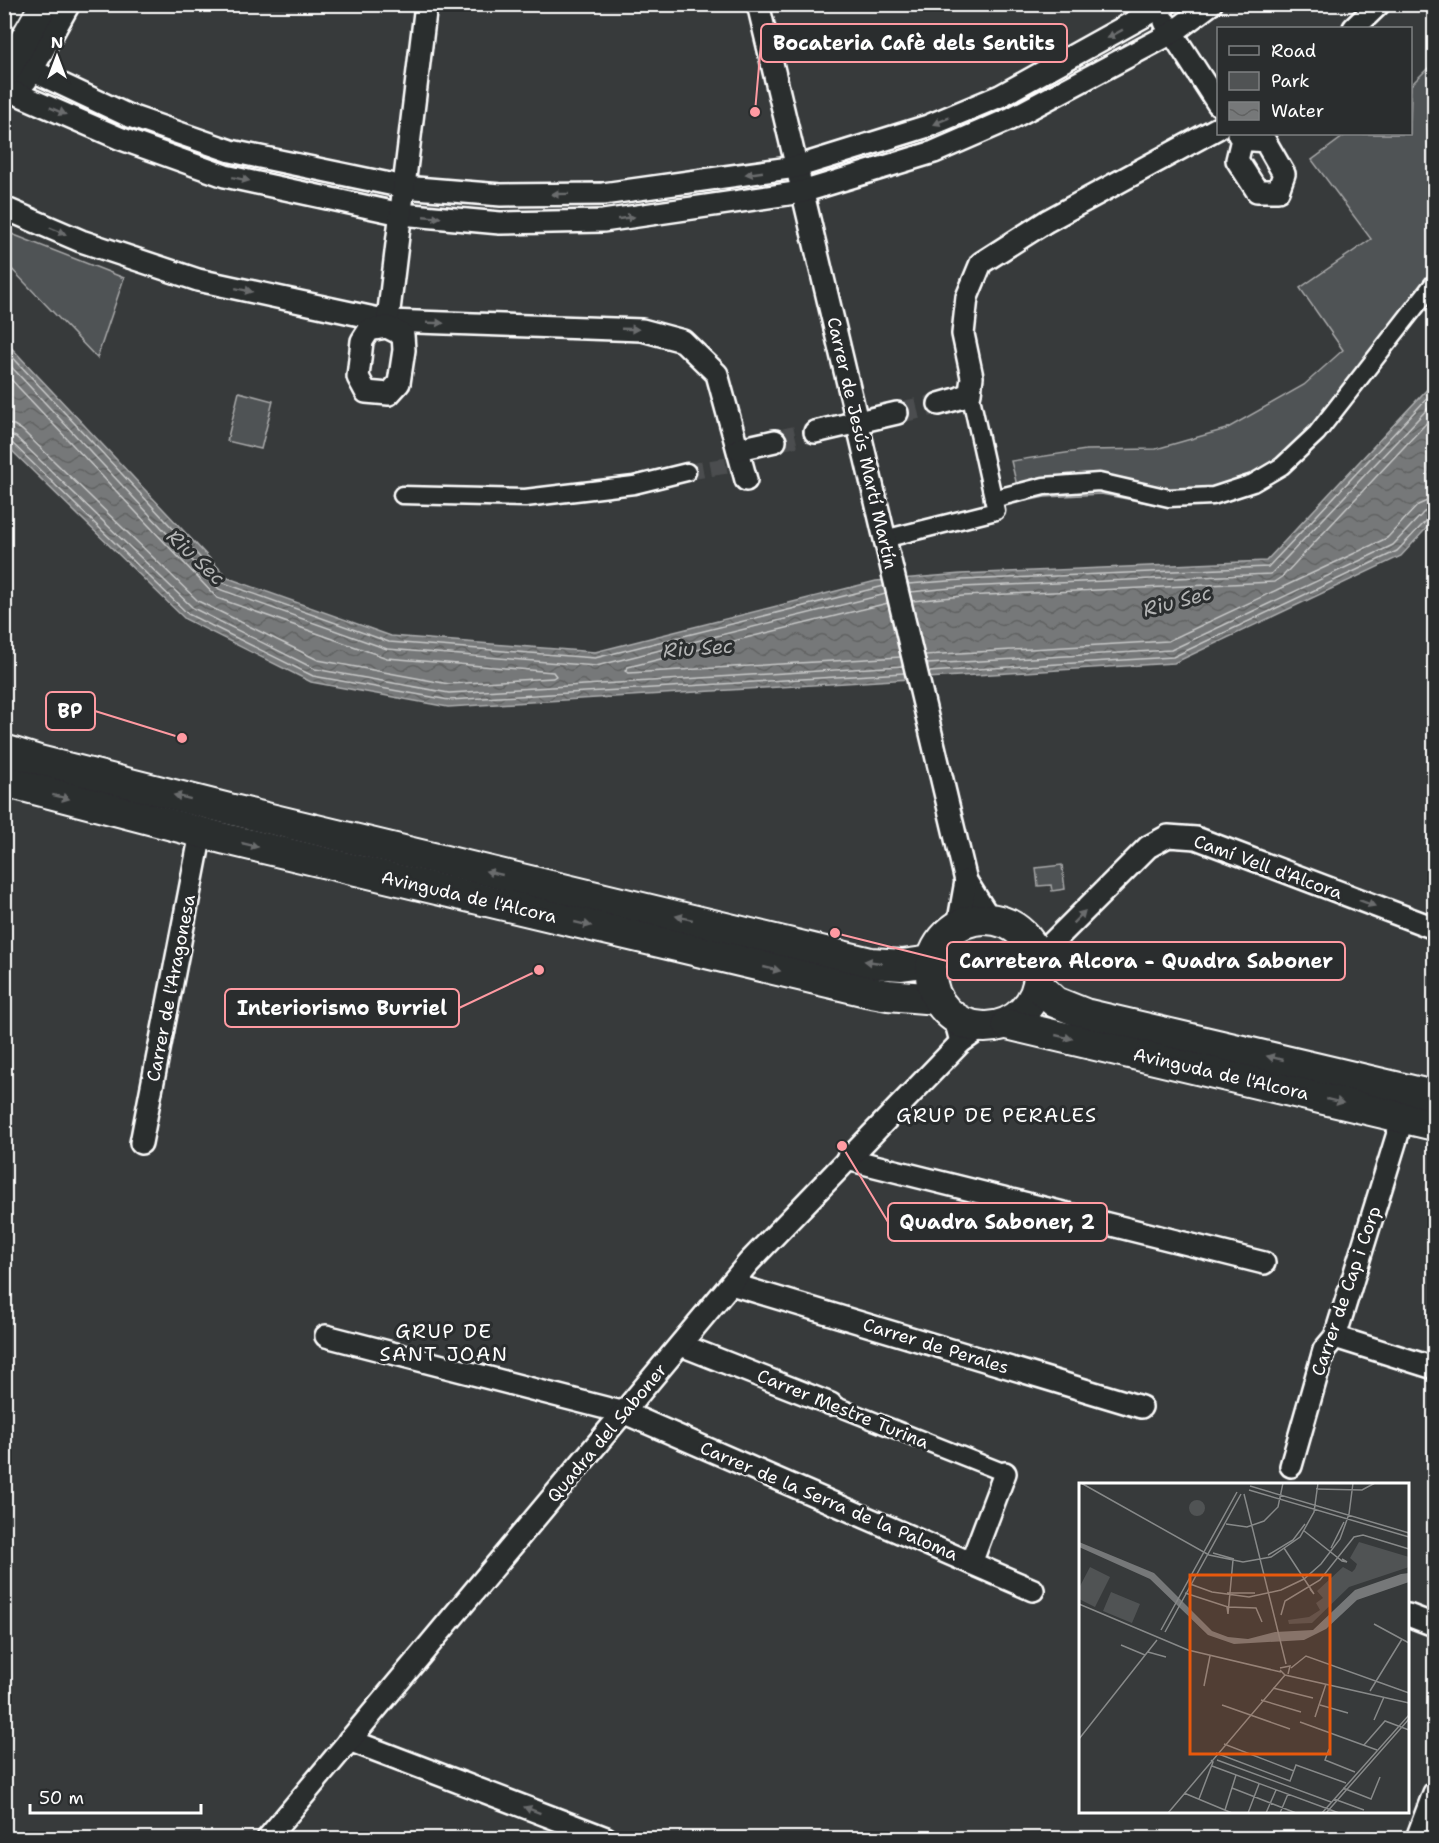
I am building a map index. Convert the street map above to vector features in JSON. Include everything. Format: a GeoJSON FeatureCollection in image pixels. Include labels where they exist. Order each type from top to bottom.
{"type":"FeatureCollection","features":[{"type":"Feature","properties":{"kind":"main road","name":"Avinguda de l'Alcora"},"geometry":{"type":"LineString","coordinates":[[4,750],[232,810],[872,963],[902,965],[932,961]]}},
{"type":"Feature","properties":{"kind":"main road","name":"Avinguda de l'Alcora"},"geometry":{"type":"LineString","coordinates":[[4,782],[201,833],[866,991],[888,996],[912,996],[968,1022],[1434,1125]]}},
{"type":"Feature","properties":{"kind":"main road"},"geometry":{"type":"LineString","coordinates":[[990,919],[1011,926],[1028,939],[1038,972],[1027,1008],[968,1022],[931,980],[932,961],[941,941],[958,926],[990,919]]}},
{"type":"Feature","properties":{"kind":"main road","name":"Avinguda de l'Alcora"},"geometry":{"type":"LineString","coordinates":[[1038,972],[1055,1002],[1085,1014],[1434,1096]]}},
{"type":"Feature","properties":{"kind":"street"},"geometry":{"type":"LineString","coordinates":[[4,16],[11,4]]}},
{"type":"Feature","properties":{"kind":"street"},"geometry":{"type":"LineString","coordinates":[[14,78],[44,4]]}},
{"type":"Feature","properties":{"kind":"street"},"geometry":{"type":"LineString","coordinates":[[14,78],[69,4]]}},
{"type":"Feature","properties":{"kind":"street"},"geometry":{"type":"LineString","coordinates":[[388,324],[426,4]]}},
{"type":"Feature","properties":{"kind":"street","name":"Carrer de Jesús Martí Martín"},"geometry":{"type":"LineString","coordinates":[[758,4],[966,881],[990,919]]}},
{"type":"Feature","properties":{"kind":"street"},"geometry":{"type":"LineString","coordinates":[[14,78],[119,138],[225,176],[401,214],[500,223],[603,221],[802,192],[934,152],[1010,120],[1172,33],[1211,4]]}},
{"type":"Feature","properties":{"kind":"street"},"geometry":{"type":"LineString","coordinates":[[1355,27],[1379,4]]}},
{"type":"Feature","properties":{"kind":"street"},"geometry":{"type":"LineString","coordinates":[[14,78],[231,151],[404,187],[501,195],[603,194],[796,167],[928,126],[1000,96],[1158,7],[1217,102]]}},
{"type":"Feature","properties":{"kind":"street"},"geometry":{"type":"LineString","coordinates":[[995,505],[970,393],[972,377],[963,334],[967,297],[981,263],[1047,221],[1217,129]]}},
{"type":"Feature","properties":{"kind":"street"},"geometry":{"type":"LineString","coordinates":[[4,208],[81,241],[198,280],[388,324],[642,330],[683,341],[717,374],[739,464],[775,441]]}},
{"type":"Feature","properties":{"kind":"street"},"geometry":{"type":"LineString","coordinates":[[884,539],[995,505],[1044,486],[1099,482],[1169,498],[1213,496],[1253,483],[1282,466],[1317,433],[1434,283]]}},
{"type":"Feature","properties":{"kind":"street"},"geometry":{"type":"LineString","coordinates":[[939,404],[970,393]]}},
{"type":"Feature","properties":{"kind":"street"},"geometry":{"type":"LineString","coordinates":[[815,432],[897,413]]}},
{"type":"Feature","properties":{"kind":"street"},"geometry":{"type":"LineString","coordinates":[[402,495],[525,498],[634,485],[687,472]]}},
{"type":"Feature","properties":{"kind":"street","name":"Carrer de l'Aragonesa"},"geometry":{"type":"LineString","coordinates":[[141,1143],[201,833]]}},
{"type":"Feature","properties":{"kind":"street","name":"Camí Vell d'Alcora"},"geometry":{"type":"LineString","coordinates":[[1038,972],[1148,847],[1168,836],[1196,838],[1434,928]]}},
{"type":"Feature","properties":{"kind":"street","name":"Carrer de Jesús Martí Martín"},"geometry":{"type":"LineString","coordinates":[[958,926],[966,881]]}},
{"type":"Feature","properties":{"kind":"street","name":"Quadra del Saboner"},"geometry":{"type":"LineString","coordinates":[[270,1838],[348,1740],[625,1413],[749,1262],[847,1159],[968,1022]]}},
{"type":"Feature","properties":{"kind":"street","name":"Carrer de Cap i Corp"},"geometry":{"type":"LineString","coordinates":[[1291,1466],[1324,1350],[1335,1337],[1402,1117]]}},
{"type":"Feature","properties":{"kind":"street"},"geometry":{"type":"LineString","coordinates":[[847,1159],[1264,1263]]}},
{"type":"Feature","properties":{"kind":"street","name":"Carrer de Perales"},"geometry":{"type":"LineString","coordinates":[[731,1284],[1141,1407]]}},
{"type":"Feature","properties":{"kind":"street","name":"Carrer de la Serra de la Paloma"},"geometry":{"type":"LineString","coordinates":[[326,1336],[625,1413],[1033,1590]]}},
{"type":"Feature","properties":{"kind":"street"},"geometry":{"type":"LineString","coordinates":[[1335,1337],[1434,1368]]}},
{"type":"Feature","properties":{"kind":"street","name":"Carrer Mestre Turina"},"geometry":{"type":"LineString","coordinates":[[681,1345],[1005,1473]]}},
{"type":"Feature","properties":{"kind":"street"},"geometry":{"type":"LineString","coordinates":[[971,1563],[1005,1473]]}},
{"type":"Feature","properties":{"kind":"street"},"geometry":{"type":"LineString","coordinates":[[1409,1616],[1434,1625]]}},
{"type":"Feature","properties":{"kind":"street"},"geometry":{"type":"LineString","coordinates":[[348,1740],[606,1839]]}},
{"type":"Feature","properties":{"kind":"street"},"geometry":{"type":"LineString","coordinates":[[1417,1839],[1434,1793]]}},
{"type":"Feature","properties":{"kind":"green space"},"geometry":{"type":"Polygon","coordinates":[[[1434,62],[1434,299],[1325,436],[1289,471],[1256,492],[1213,504],[1169,507],[1101,494],[1045,497],[1021,502],[1011,461],[1086,450],[1156,449],[1226,429],[1304,385],[1343,350],[1300,288],[1371,239],[1312,160],[1346,135],[1412,135],[1412,84],[1434,62]]]}},
{"type":"Feature","properties":{"kind":"green space"},"geometry":{"type":"Polygon","coordinates":[[[4,231],[124,278],[97,358],[5,262],[4,231]]]}},
{"type":"Feature","properties":{"kind":"green space"},"geometry":{"type":"Polygon","coordinates":[[[239,392],[273,401],[261,449],[227,441],[239,392]]]}},
{"type":"Feature","properties":{"kind":"green space"},"geometry":{"type":"Polygon","coordinates":[[[1062,865],[1065,889],[1052,891],[1051,885],[1038,886],[1036,868],[1062,865]]]}},
{"type":"Feature","properties":{"kind":"water","name":"Riu Sec"},"geometry":{"type":"Polygon","coordinates":[[[4,340],[228,578],[391,636],[595,652],[876,581],[961,574],[1266,561],[1434,382],[1434,520],[1401,556],[1174,663],[448,707],[311,682],[185,619],[5,444],[4,340]]]}},
{"type":"Feature","properties":{"kind":"tunnel"},"geometry":{"type":"LineString","coordinates":[[897,413],[939,404]]}},
{"type":"Feature","properties":{"kind":"tunnel"},"geometry":{"type":"LineString","coordinates":[[775,441],[815,432]]}},
{"type":"Feature","properties":{"kind":"tunnel"},"geometry":{"type":"LineString","coordinates":[[687,472],[730,465]]}},
{"type":"Feature","properties":{"kind":"place","name":"Bocateria Cafè dels Sentits"},"geometry":{"type":"Point","coordinates":[755,112]}},
{"type":"Feature","properties":{"kind":"place","name":"BP"},"geometry":{"type":"Point","coordinates":[182,738]}},
{"type":"Feature","properties":{"kind":"place","name":"Carretera Alcora - Quadra Saboner"},"geometry":{"type":"Point","coordinates":[835,933]}},
{"type":"Feature","properties":{"kind":"place","name":"Interiorismo Burriel"},"geometry":{"type":"Point","coordinates":[539,970]}},
{"type":"Feature","properties":{"kind":"place","name":"Quadra Saboner, 2"},"geometry":{"type":"Point","coordinates":[842,1146]}},
{"type":"Feature","properties":{"kind":"district","name":"GRUP DE PERALES"},"geometry":{"type":"Point","coordinates":[997,1115]}},
{"type":"Feature","properties":{"kind":"district","name":"GRUP DE SANT JOAN"},"geometry":{"type":"Point","coordinates":[444,1342]}}]}
